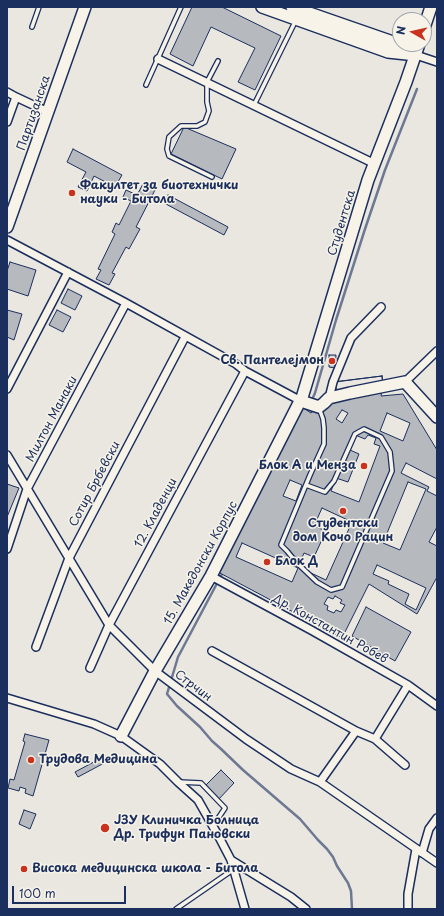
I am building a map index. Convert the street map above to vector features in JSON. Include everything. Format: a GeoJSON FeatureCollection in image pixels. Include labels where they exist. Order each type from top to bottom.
{"type":"FeatureCollection","features":[{"type":"Feature","properties":{"kind":"street","name":"Партизанска"},"geometry":{"type":"LineString","coordinates":[[7,227],[85,7]]}},
{"type":"Feature","properties":{"kind":"street"},"geometry":{"type":"LineString","coordinates":[[262,7],[388,52],[392,52]]}},
{"type":"Feature","properties":{"kind":"street"},"geometry":{"type":"LineString","coordinates":[[292,7],[392,41]]}},
{"type":"Feature","properties":{"kind":"street","name":"Студентска"},"geometry":{"type":"LineString","coordinates":[[300,401],[368,180],[416,52]]}},
{"type":"Feature","properties":{"kind":"street"},"geometry":{"type":"LineString","coordinates":[[422,52],[437,62]]}},
{"type":"Feature","properties":{"kind":"street"},"geometry":{"type":"LineString","coordinates":[[158,59],[375,164]]}},
{"type":"Feature","properties":{"kind":"street"},"geometry":{"type":"LineString","coordinates":[[7,92],[48,112]]}},
{"type":"Feature","properties":{"kind":"street"},"geometry":{"type":"LineString","coordinates":[[7,122],[16,97]]}},
{"type":"Feature","properties":{"kind":"street"},"geometry":{"type":"LineString","coordinates":[[7,240],[236,364],[245,371],[300,401],[318,406],[329,398],[333,382],[351,338],[381,307]]}},
{"type":"Feature","properties":{"kind":"street"},"geometry":{"type":"LineString","coordinates":[[7,389],[68,272]]}},
{"type":"Feature","properties":{"kind":"street","name":"Милтон Манаки"},"geometry":{"type":"LineString","coordinates":[[7,549],[27,489],[126,304]]}},
{"type":"Feature","properties":{"kind":"street","name":"Сотир Брбевски"},"geometry":{"type":"LineString","coordinates":[[36,647],[69,558],[185,337]]}},
{"type":"Feature","properties":{"kind":"street"},"geometry":{"type":"LineString","coordinates":[[329,398],[405,382],[437,350]]}},
{"type":"Feature","properties":{"kind":"street","name":"12. Кладенци"},"geometry":{"type":"LineString","coordinates":[[90,668],[108,625],[245,371]]}},
{"type":"Feature","properties":{"kind":"street"},"geometry":{"type":"LineString","coordinates":[[405,382],[437,417]]}},
{"type":"Feature","properties":{"kind":"street","name":"15. Македонски Корпус"},"geometry":{"type":"LineString","coordinates":[[121,736],[155,671],[211,576],[300,401]]}},
{"type":"Feature","properties":{"kind":"street","name":"Стрчин"},"geometry":{"type":"LineString","coordinates":[[7,455],[108,625],[155,671],[246,740],[291,769],[320,782],[437,863]]}},
{"type":"Feature","properties":{"kind":"street","name":"Др. Константин Робев"},"geometry":{"type":"LineString","coordinates":[[211,576],[408,685],[437,705]]}},
{"type":"Feature","properties":{"kind":"street"},"geometry":{"type":"LineString","coordinates":[[212,651],[356,731],[375,739],[405,765]]}},
{"type":"Feature","properties":{"kind":"street"},"geometry":{"type":"LineString","coordinates":[[375,739],[408,685]]}},
{"type":"Feature","properties":{"kind":"street"},"geometry":{"type":"LineString","coordinates":[[7,698],[94,724],[121,736],[160,764],[198,800],[231,860],[245,909]]}},
{"type":"Feature","properties":{"kind":"street"},"geometry":{"type":"LineString","coordinates":[[320,782],[356,731]]}},
{"type":"Feature","properties":{"kind":"street"},"geometry":{"type":"LineString","coordinates":[[408,909],[408,894],[419,851],[429,828],[437,818]]}},
{"type":"Feature","properties":{"kind":"street"},"geometry":{"type":"LineString","coordinates":[[231,860],[291,896],[306,909]]}},
{"type":"Feature","properties":{"kind":"lane"},"geometry":{"type":"LineString","coordinates":[[32,27],[39,7]]}},
{"type":"Feature","properties":{"kind":"lane"},"geometry":{"type":"LineString","coordinates":[[146,85],[182,7]]}},
{"type":"Feature","properties":{"kind":"lane"},"geometry":{"type":"LineString","coordinates":[[254,105],[297,19]]}},
{"type":"Feature","properties":{"kind":"lane"},"geometry":{"type":"LineString","coordinates":[[212,177],[169,156],[167,149],[169,137],[181,126],[197,126],[205,122],[209,111],[207,102],[207,82],[218,61]]}},
{"type":"Feature","properties":{"kind":"lane"},"geometry":{"type":"LineString","coordinates":[[306,485],[325,492],[334,482],[355,434],[364,429],[381,437],[390,452],[392,471],[342,587],[331,590],[317,582],[281,545],[306,485],[324,444],[324,428],[318,406]]}},
{"type":"Feature","properties":{"kind":"lane"},"geometry":{"type":"LineString","coordinates":[[178,782],[201,783],[226,808],[213,826]]}},
{"type":"Feature","properties":{"kind":"lane"},"geometry":{"type":"LineString","coordinates":[[176,909],[234,869]]}},
{"type":"Feature","properties":{"kind":"building"},"geometry":{"type":"Polygon","coordinates":[[[192,7],[222,7],[281,36],[255,90],[238,82],[255,48],[211,27],[193,66],[170,54],[192,7]]]}},
{"type":"Feature","properties":{"kind":"building"},"geometry":{"type":"Polygon","coordinates":[[[184,127],[236,149],[222,179],[171,154],[184,127]]]}},
{"type":"Feature","properties":{"kind":"building"},"geometry":{"type":"Polygon","coordinates":[[[73,149],[122,175],[115,187],[94,176],[87,191],[78,187],[86,172],[67,162],[73,149]]]}},
{"type":"Feature","properties":{"kind":"building"},"geometry":{"type":"Polygon","coordinates":[[[143,184],[155,190],[136,227],[140,229],[129,249],[126,247],[112,273],[115,274],[109,285],[96,279],[101,270],[98,269],[115,234],[112,232],[116,223],[119,225],[131,201],[123,197],[126,190],[137,195],[143,184]]]}},
{"type":"Feature","properties":{"kind":"building"},"geometry":{"type":"Polygon","coordinates":[[[168,195],[228,227],[224,235],[164,203],[168,195]]]}},
{"type":"Feature","properties":{"kind":"building"},"geometry":{"type":"Polygon","coordinates":[[[10,262],[36,270],[28,296],[7,289],[7,271],[10,262]]]}},
{"type":"Feature","properties":{"kind":"building"},"geometry":{"type":"Polygon","coordinates":[[[68,289],[82,296],[75,310],[61,303],[68,289]]]}},
{"type":"Feature","properties":{"kind":"building"},"geometry":{"type":"Polygon","coordinates":[[[7,310],[22,314],[14,340],[7,337],[7,310]]]}},
{"type":"Feature","properties":{"kind":"building"},"geometry":{"type":"Polygon","coordinates":[[[57,310],[71,317],[63,332],[49,325],[57,310]]]}},
{"type":"Feature","properties":{"kind":"building","name":"Св. Пантелејмон"},"geometry":{"type":"Polygon","coordinates":[[[329,355],[336,355],[335,368],[329,367],[329,355]]]}},
{"type":"Feature","properties":{"kind":"building","name":"Студентски дом Кочо Рацин"},"geometry":{"type":"Polygon","coordinates":[[[382,376],[383,386],[381,396],[403,394],[437,450],[437,577],[417,614],[369,584],[342,638],[218,572],[302,407],[311,413],[329,398],[333,382],[382,376]]]}},
{"type":"Feature","properties":{"kind":"building"},"geometry":{"type":"Polygon","coordinates":[[[382,376],[383,386],[337,393],[335,382],[382,376]]]}},
{"type":"Feature","properties":{"kind":"building"},"geometry":{"type":"Polygon","coordinates":[[[342,410],[348,413],[342,423],[336,419],[342,410]]]}},
{"type":"Feature","properties":{"kind":"building"},"geometry":{"type":"Polygon","coordinates":[[[387,413],[410,423],[403,441],[380,431],[387,413]]]}},
{"type":"Feature","properties":{"kind":"building","name":"Блок А и Менза"},"geometry":{"type":"Polygon","coordinates":[[[355,435],[365,439],[368,435],[376,438],[374,444],[380,446],[359,502],[331,491],[336,478],[348,482],[359,454],[350,450],[355,435]]]}},
{"type":"Feature","properties":{"kind":"building"},"geometry":{"type":"Polygon","coordinates":[[[406,463],[437,479],[437,496],[427,491],[429,487],[401,473],[406,463]]]}},
{"type":"Feature","properties":{"kind":"building"},"geometry":{"type":"Polygon","coordinates":[[[290,480],[302,485],[296,501],[283,496],[290,480]]]}},
{"type":"Feature","properties":{"kind":"building"},"geometry":{"type":"Polygon","coordinates":[[[408,482],[426,489],[400,550],[383,543],[408,482]]]}},
{"type":"Feature","properties":{"kind":"building"},"geometry":{"type":"Polygon","coordinates":[[[7,484],[19,488],[7,517],[7,484]]]}},
{"type":"Feature","properties":{"kind":"building"},"geometry":{"type":"Polygon","coordinates":[[[322,508],[352,522],[326,580],[298,567],[304,553],[314,557],[326,531],[314,526],[322,508]]]}},
{"type":"Feature","properties":{"kind":"building"},"geometry":{"type":"Polygon","coordinates":[[[437,527],[437,546],[429,542],[437,527]]]}},
{"type":"Feature","properties":{"kind":"building","name":"Блок Д"},"geometry":{"type":"Polygon","coordinates":[[[242,543],[298,568],[292,582],[236,557],[242,543]]]}},
{"type":"Feature","properties":{"kind":"building"},"geometry":{"type":"Polygon","coordinates":[[[377,565],[426,588],[416,610],[405,604],[409,594],[388,584],[389,581],[373,574],[377,565]]]}},
{"type":"Feature","properties":{"kind":"building"},"geometry":{"type":"Polygon","coordinates":[[[335,596],[342,600],[340,603],[345,605],[341,612],[336,610],[334,613],[327,610],[328,606],[324,604],[328,597],[333,599],[335,596]]]}},
{"type":"Feature","properties":{"kind":"building"},"geometry":{"type":"Polygon","coordinates":[[[366,607],[411,632],[395,661],[352,636],[366,607]]]}},
{"type":"Feature","properties":{"kind":"building","name":"Трудова Медицина"},"geometry":{"type":"Polygon","coordinates":[[[25,734],[49,740],[33,796],[25,793],[26,789],[20,787],[19,791],[8,788],[10,779],[14,780],[25,742],[23,741],[25,734]]]}},
{"type":"Feature","properties":{"kind":"building"},"geometry":{"type":"Polygon","coordinates":[[[105,756],[108,761],[78,777],[75,772],[105,756]]]}},
{"type":"Feature","properties":{"kind":"building"},"geometry":{"type":"Polygon","coordinates":[[[221,770],[234,783],[218,800],[204,787],[221,770]]]}},
{"type":"Feature","properties":{"kind":"building"},"geometry":{"type":"Polygon","coordinates":[[[24,810],[36,814],[30,829],[19,824],[24,810]]]}},
{"type":"Feature","properties":{"kind":"waterway"},"geometry":{"type":"LineString","coordinates":[[311,402],[365,229],[385,170],[417,89]]}},
{"type":"Feature","properties":{"kind":"waterway"},"geometry":{"type":"LineString","coordinates":[[223,572],[178,657],[167,694],[212,741],[300,819],[327,849],[348,883],[351,891],[352,909]]}},
{"type":"Feature","properties":{"kind":"place","name":"Факултет за биотехнички науки - Битола"},"geometry":{"type":"Point","coordinates":[72,193]}},
{"type":"Feature","properties":{"kind":"place","name":"Св. Пантелејмон"},"geometry":{"type":"Point","coordinates":[332,361]}},
{"type":"Feature","properties":{"kind":"place","name":"Блок А и Менза"},"geometry":{"type":"Point","coordinates":[364,466]}},
{"type":"Feature","properties":{"kind":"place","name":"Студентски дом Кочо Рацин"},"geometry":{"type":"Point","coordinates":[343,511]}},
{"type":"Feature","properties":{"kind":"place","name":"Блок Д"},"geometry":{"type":"Point","coordinates":[267,562]}},
{"type":"Feature","properties":{"kind":"place","name":"Трудова Медицина"},"geometry":{"type":"Point","coordinates":[31,760]}},
{"type":"Feature","properties":{"kind":"place","name":"ЈЗУ Клиничка Болница Др. Трифун Пановски"},"geometry":{"type":"Point","coordinates":[105,828]}},
{"type":"Feature","properties":{"kind":"place","name":"Висока медицинска школа - Битола"},"geometry":{"type":"Point","coordinates":[24,869]}}]}
